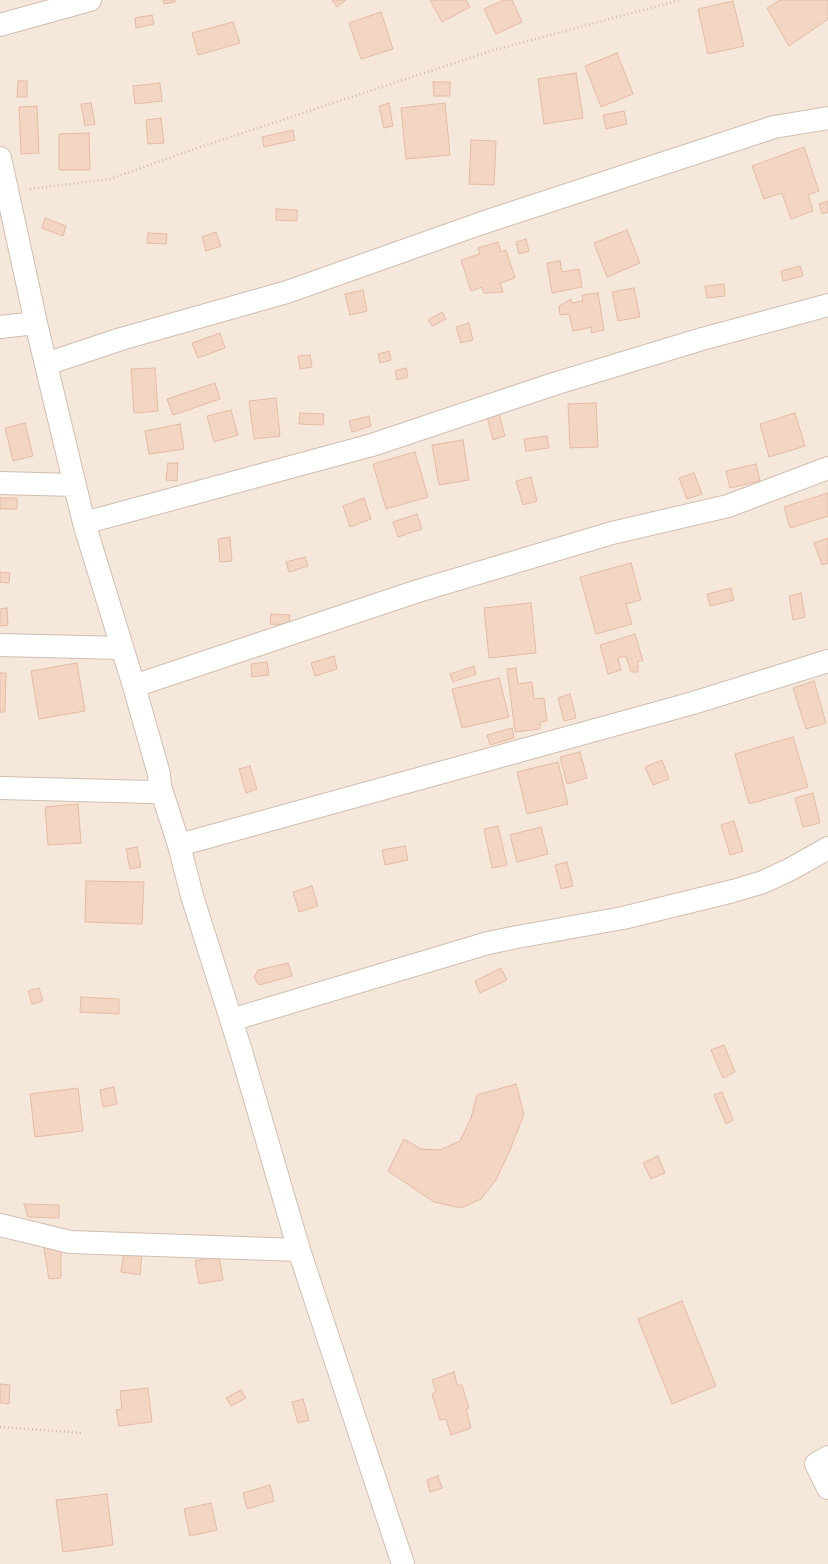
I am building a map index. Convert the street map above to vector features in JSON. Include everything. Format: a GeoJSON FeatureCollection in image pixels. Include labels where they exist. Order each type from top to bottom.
{"type":"FeatureCollection","features":[{"type":"Feature","properties":{"kind":"street"},"geometry":{"type":"LineString","coordinates":[[0,25],[90,0]]}},
{"type":"Feature","properties":{"kind":"street"},"geometry":{"type":"LineString","coordinates":[[46,364],[121,339],[287,292],[482,223],[774,127],[828,118]]}},
{"type":"Feature","properties":{"kind":"street"},"geometry":{"type":"LineString","coordinates":[[0,158],[36,323],[84,523],[134,686],[159,774],[160,786],[179,845],[192,896],[231,1020],[299,1250],[403,1564]]}},
{"type":"Feature","properties":{"kind":"street"},"geometry":{"type":"LineString","coordinates":[[84,523],[372,445],[554,384],[702,339],[828,305]]}},
{"type":"Feature","properties":{"kind":"street"},"geometry":{"type":"LineString","coordinates":[[0,327],[36,323]]}},
{"type":"Feature","properties":{"kind":"street"},"geometry":{"type":"LineString","coordinates":[[134,686],[418,591],[612,533],[728,506],[828,468]]}},
{"type":"Feature","properties":{"kind":"street"},"geometry":{"type":"LineString","coordinates":[[0,483],[75,485]]}},
{"type":"Feature","properties":{"kind":"street"},"geometry":{"type":"LineString","coordinates":[[0,645],[122,648]]}},
{"type":"Feature","properties":{"kind":"street"},"geometry":{"type":"LineString","coordinates":[[179,845],[693,703],[828,661]]}},
{"type":"Feature","properties":{"kind":"street"},"geometry":{"type":"LineString","coordinates":[[0,788],[151,792],[160,786]]}},
{"type":"Feature","properties":{"kind":"street"},"geometry":{"type":"LineString","coordinates":[[231,1020],[488,943],[517,936],[623,918],[733,891],[763,882],[828,848]]}},
{"type":"Feature","properties":{"kind":"street"},"geometry":{"type":"LineString","coordinates":[[0,1225],[70,1242],[299,1250]]}},
{"type":"Feature","properties":{"kind":"street"},"geometry":{"type":"LineString","coordinates":[[828,1457],[816,1464],[828,1488]]}},
{"type":"Feature","properties":{"kind":"path"},"geometry":{"type":"LineString","coordinates":[[8,192],[110,180],[203,146],[491,51],[680,0]]}},
{"type":"Feature","properties":{"kind":"path"},"geometry":{"type":"LineString","coordinates":[[0,1427],[84,1433]]}},
{"type":"Feature","properties":{"kind":"shaded area"},"geometry":{"type":"Polygon","coordinates":[[[0,0],[828,0],[828,1564],[0,1564],[0,0]]]}},
{"type":"Feature","properties":{"kind":"building"},"geometry":{"type":"Polygon","coordinates":[[[163,0],[175,0],[175,2],[164,4],[163,0]]]}},
{"type":"Feature","properties":{"kind":"building"},"geometry":{"type":"Polygon","coordinates":[[[332,0],[346,0],[337,7],[332,0]]]}},
{"type":"Feature","properties":{"kind":"building"},"geometry":{"type":"Polygon","coordinates":[[[430,0],[466,0],[470,7],[442,22],[430,0]]]}},
{"type":"Feature","properties":{"kind":"building"},"geometry":{"type":"Polygon","coordinates":[[[503,0],[512,0],[522,22],[496,34],[484,9],[503,0]]]}},
{"type":"Feature","properties":{"kind":"building"},"geometry":{"type":"Polygon","coordinates":[[[780,0],[828,0],[828,19],[789,46],[767,8],[780,0]]]}},
{"type":"Feature","properties":{"kind":"building"},"geometry":{"type":"Polygon","coordinates":[[[733,1],[744,46],[708,54],[698,9],[733,1]]]}},
{"type":"Feature","properties":{"kind":"building"},"geometry":{"type":"Polygon","coordinates":[[[381,12],[393,49],[361,59],[349,23],[381,12]]]}},
{"type":"Feature","properties":{"kind":"building"},"geometry":{"type":"Polygon","coordinates":[[[152,15],[154,24],[136,28],[135,18],[152,15]]]}},
{"type":"Feature","properties":{"kind":"building"},"geometry":{"type":"Polygon","coordinates":[[[233,22],[240,43],[198,55],[192,33],[233,22]]]}},
{"type":"Feature","properties":{"kind":"building"},"geometry":{"type":"Polygon","coordinates":[[[617,53],[633,94],[601,107],[585,66],[617,53]]]}},
{"type":"Feature","properties":{"kind":"building"},"geometry":{"type":"Polygon","coordinates":[[[576,73],[583,118],[544,124],[538,79],[576,73]]]}},
{"type":"Feature","properties":{"kind":"building"},"geometry":{"type":"Polygon","coordinates":[[[18,81],[27,81],[27,97],[17,97],[18,81]]]}},
{"type":"Feature","properties":{"kind":"building"},"geometry":{"type":"Polygon","coordinates":[[[433,82],[450,82],[450,96],[434,96],[433,82]]]}},
{"type":"Feature","properties":{"kind":"building"},"geometry":{"type":"Polygon","coordinates":[[[160,83],[162,101],[135,104],[133,86],[160,83]]]}},
{"type":"Feature","properties":{"kind":"building"},"geometry":{"type":"Polygon","coordinates":[[[91,103],[95,124],[85,126],[81,104],[91,103]]]}},
{"type":"Feature","properties":{"kind":"building"},"geometry":{"type":"Polygon","coordinates":[[[389,103],[393,126],[384,128],[379,106],[389,103]]]}},
{"type":"Feature","properties":{"kind":"building"},"geometry":{"type":"Polygon","coordinates":[[[445,103],[450,155],[406,159],[401,108],[445,103]]]}},
{"type":"Feature","properties":{"kind":"building"},"geometry":{"type":"Polygon","coordinates":[[[37,106],[39,153],[21,154],[19,107],[37,106]]]}},
{"type":"Feature","properties":{"kind":"building"},"geometry":{"type":"Polygon","coordinates":[[[624,111],[627,124],[606,129],[603,115],[624,111]]]}},
{"type":"Feature","properties":{"kind":"building"},"geometry":{"type":"Polygon","coordinates":[[[161,118],[164,143],[148,144],[146,120],[161,118]]]}},
{"type":"Feature","properties":{"kind":"building"},"geometry":{"type":"Polygon","coordinates":[[[293,130],[295,140],[264,147],[262,137],[293,130]]]}},
{"type":"Feature","properties":{"kind":"building"},"geometry":{"type":"Polygon","coordinates":[[[89,133],[90,170],[59,170],[59,134],[89,133]]]}},
{"type":"Feature","properties":{"kind":"building"},"geometry":{"type":"Polygon","coordinates":[[[471,140],[496,141],[494,185],[469,184],[471,140]]]}},
{"type":"Feature","properties":{"kind":"building"},"geometry":{"type":"Polygon","coordinates":[[[804,147],[819,191],[808,195],[813,211],[791,219],[782,193],[764,199],[752,166],[804,147]]]}},
{"type":"Feature","properties":{"kind":"building"},"geometry":{"type":"Polygon","coordinates":[[[828,201],[828,212],[822,214],[819,204],[828,201]]]}},
{"type":"Feature","properties":{"kind":"building"},"geometry":{"type":"Polygon","coordinates":[[[276,209],[297,210],[297,221],[276,220],[276,209]]]}},
{"type":"Feature","properties":{"kind":"building"},"geometry":{"type":"Polygon","coordinates":[[[45,218],[66,226],[63,236],[42,228],[45,218]]]}},
{"type":"Feature","properties":{"kind":"building"},"geometry":{"type":"Polygon","coordinates":[[[627,230],[640,263],[607,277],[594,243],[627,230]]]}},
{"type":"Feature","properties":{"kind":"building"},"geometry":{"type":"Polygon","coordinates":[[[216,232],[221,246],[206,251],[202,237],[216,232]]]}},
{"type":"Feature","properties":{"kind":"building"},"geometry":{"type":"Polygon","coordinates":[[[148,233],[167,234],[166,244],[147,243],[148,233]]]}},
{"type":"Feature","properties":{"kind":"building"},"geometry":{"type":"Polygon","coordinates":[[[526,239],[529,251],[519,254],[516,242],[526,239]]]}},
{"type":"Feature","properties":{"kind":"building"},"geometry":{"type":"Polygon","coordinates":[[[498,242],[501,252],[506,250],[515,278],[500,283],[503,292],[484,293],[482,287],[471,291],[461,260],[480,254],[478,248],[498,242]]]}},
{"type":"Feature","properties":{"kind":"building"},"geometry":{"type":"Polygon","coordinates":[[[560,261],[562,272],[579,269],[582,287],[552,293],[547,263],[560,261]]]}},
{"type":"Feature","properties":{"kind":"building"},"geometry":{"type":"Polygon","coordinates":[[[800,266],[803,276],[783,281],[781,271],[800,266]]]}},
{"type":"Feature","properties":{"kind":"building"},"geometry":{"type":"Polygon","coordinates":[[[724,284],[725,296],[707,298],[705,286],[724,284]]]}},
{"type":"Feature","properties":{"kind":"building"},"geometry":{"type":"Polygon","coordinates":[[[634,288],[640,317],[618,321],[612,292],[634,288]]]}},
{"type":"Feature","properties":{"kind":"building"},"geometry":{"type":"Polygon","coordinates":[[[363,290],[367,311],[350,315],[345,294],[363,290]]]}},
{"type":"Feature","properties":{"kind":"building"},"geometry":{"type":"Polygon","coordinates":[[[598,293],[604,330],[591,333],[592,327],[573,331],[569,314],[560,315],[559,306],[571,299],[572,303],[583,301],[582,295],[598,293]]]}},
{"type":"Feature","properties":{"kind":"building"},"geometry":{"type":"Polygon","coordinates":[[[442,312],[446,319],[432,326],[428,320],[442,312]]]}},
{"type":"Feature","properties":{"kind":"building"},"geometry":{"type":"Polygon","coordinates":[[[469,323],[473,340],[461,343],[456,327],[469,323]]]}},
{"type":"Feature","properties":{"kind":"building"},"geometry":{"type":"Polygon","coordinates":[[[220,333],[225,348],[198,358],[192,343],[220,333]]]}},
{"type":"Feature","properties":{"kind":"building"},"geometry":{"type":"Polygon","coordinates":[[[389,351],[391,360],[380,363],[378,354],[389,351]]]}},
{"type":"Feature","properties":{"kind":"building"},"geometry":{"type":"Polygon","coordinates":[[[310,355],[312,367],[300,369],[298,356],[310,355]]]}},
{"type":"Feature","properties":{"kind":"building"},"geometry":{"type":"Polygon","coordinates":[[[155,368],[158,411],[134,413],[131,369],[155,368]]]}},
{"type":"Feature","properties":{"kind":"building"},"geometry":{"type":"Polygon","coordinates":[[[406,368],[408,377],[397,380],[395,371],[406,368]]]}},
{"type":"Feature","properties":{"kind":"building"},"geometry":{"type":"Polygon","coordinates":[[[215,383],[220,399],[173,415],[167,399],[215,383]]]}},
{"type":"Feature","properties":{"kind":"building"},"geometry":{"type":"Polygon","coordinates":[[[276,398],[280,436],[254,439],[249,401],[276,398]]]}},
{"type":"Feature","properties":{"kind":"building"},"geometry":{"type":"Polygon","coordinates":[[[596,403],[598,447],[570,448],[568,404],[596,403]]]}},
{"type":"Feature","properties":{"kind":"building"},"geometry":{"type":"Polygon","coordinates":[[[231,410],[238,435],[214,442],[207,416],[231,410]]]}},
{"type":"Feature","properties":{"kind":"building"},"geometry":{"type":"Polygon","coordinates":[[[300,413],[324,414],[323,425],[299,424],[300,413]]]}},
{"type":"Feature","properties":{"kind":"building"},"geometry":{"type":"Polygon","coordinates":[[[795,413],[805,446],[769,457],[760,424],[795,413]]]}},
{"type":"Feature","properties":{"kind":"building"},"geometry":{"type":"Polygon","coordinates":[[[499,414],[505,436],[493,440],[487,417],[499,414]]]}},
{"type":"Feature","properties":{"kind":"building"},"geometry":{"type":"Polygon","coordinates":[[[369,416],[371,426],[352,432],[349,421],[369,416]]]}},
{"type":"Feature","properties":{"kind":"building"},"geometry":{"type":"Polygon","coordinates":[[[25,423],[33,456],[13,461],[5,428],[25,423]]]}},
{"type":"Feature","properties":{"kind":"building"},"geometry":{"type":"Polygon","coordinates":[[[180,424],[184,449],[149,454],[145,431],[180,424]]]}},
{"type":"Feature","properties":{"kind":"building"},"geometry":{"type":"Polygon","coordinates":[[[547,436],[549,448],[526,451],[524,439],[547,436]]]}},
{"type":"Feature","properties":{"kind":"building"},"geometry":{"type":"Polygon","coordinates":[[[463,440],[469,480],[439,485],[432,445],[463,440]]]}},
{"type":"Feature","properties":{"kind":"building"},"geometry":{"type":"Polygon","coordinates":[[[415,452],[428,497],[386,509],[373,464],[415,452]]]}},
{"type":"Feature","properties":{"kind":"building"},"geometry":{"type":"Polygon","coordinates":[[[168,463],[178,463],[177,481],[166,480],[168,463]]]}},
{"type":"Feature","properties":{"kind":"building"},"geometry":{"type":"Polygon","coordinates":[[[756,464],[760,481],[730,488],[726,471],[756,464]]]}},
{"type":"Feature","properties":{"kind":"building"},"geometry":{"type":"Polygon","coordinates":[[[694,473],[702,494],[687,499],[679,478],[694,473]]]}},
{"type":"Feature","properties":{"kind":"building"},"geometry":{"type":"Polygon","coordinates":[[[531,477],[537,501],[523,505],[516,481],[531,477]]]}},
{"type":"Feature","properties":{"kind":"building"},"geometry":{"type":"Polygon","coordinates":[[[828,493],[828,516],[790,528],[784,507],[828,493]]]}},
{"type":"Feature","properties":{"kind":"building"},"geometry":{"type":"Polygon","coordinates":[[[0,498],[17,498],[17,509],[0,509],[0,498]]]}},
{"type":"Feature","properties":{"kind":"building"},"geometry":{"type":"Polygon","coordinates":[[[364,498],[371,519],[350,527],[343,506],[364,498]]]}},
{"type":"Feature","properties":{"kind":"building"},"geometry":{"type":"Polygon","coordinates":[[[417,514],[422,529],[398,537],[393,522],[417,514]]]}},
{"type":"Feature","properties":{"kind":"building"},"geometry":{"type":"Polygon","coordinates":[[[230,537],[232,561],[220,562],[218,539],[230,537]]]}},
{"type":"Feature","properties":{"kind":"building"},"geometry":{"type":"Polygon","coordinates":[[[828,538],[828,563],[822,565],[814,543],[828,538]]]}},
{"type":"Feature","properties":{"kind":"building"},"geometry":{"type":"Polygon","coordinates":[[[305,557],[308,566],[289,572],[286,562],[305,557]]]}},
{"type":"Feature","properties":{"kind":"building"},"geometry":{"type":"Polygon","coordinates":[[[631,563],[641,600],[626,604],[632,624],[596,634],[580,577],[631,563]]]}},
{"type":"Feature","properties":{"kind":"building"},"geometry":{"type":"Polygon","coordinates":[[[0,572],[10,573],[9,583],[0,582],[0,572]]]}},
{"type":"Feature","properties":{"kind":"building"},"geometry":{"type":"Polygon","coordinates":[[[731,588],[734,600],[710,606],[707,594],[731,588]]]}},
{"type":"Feature","properties":{"kind":"building"},"geometry":{"type":"Polygon","coordinates":[[[801,593],[805,617],[793,620],[789,596],[801,593]]]}},
{"type":"Feature","properties":{"kind":"building"},"geometry":{"type":"Polygon","coordinates":[[[531,603],[536,653],[489,658],[484,608],[531,603]]]}},
{"type":"Feature","properties":{"kind":"building"},"geometry":{"type":"Polygon","coordinates":[[[7,608],[8,625],[0,626],[0,609],[7,608]]]}},
{"type":"Feature","properties":{"kind":"building"},"geometry":{"type":"Polygon","coordinates":[[[271,614],[290,615],[289,625],[270,624],[271,614]]]}},
{"type":"Feature","properties":{"kind":"building"},"geometry":{"type":"Polygon","coordinates":[[[635,634],[643,661],[638,661],[638,672],[631,672],[626,656],[618,658],[621,670],[608,674],[600,645],[635,634]]]}},
{"type":"Feature","properties":{"kind":"building"},"geometry":{"type":"Polygon","coordinates":[[[334,656],[337,669],[315,676],[311,663],[334,656]]]}},
{"type":"Feature","properties":{"kind":"building"},"geometry":{"type":"Polygon","coordinates":[[[267,662],[269,675],[252,677],[251,664],[267,662]]]}},
{"type":"Feature","properties":{"kind":"building"},"geometry":{"type":"Polygon","coordinates":[[[77,663],[85,711],[39,719],[31,671],[77,663]]]}},
{"type":"Feature","properties":{"kind":"building"},"geometry":{"type":"Polygon","coordinates":[[[474,666],[476,674],[453,682],[450,674],[474,666]]]}},
{"type":"Feature","properties":{"kind":"building"},"geometry":{"type":"Polygon","coordinates":[[[516,668],[518,684],[532,682],[534,699],[544,698],[547,721],[540,722],[540,729],[515,732],[507,669],[516,668]]]}},
{"type":"Feature","properties":{"kind":"building"},"geometry":{"type":"Polygon","coordinates":[[[0,673],[6,673],[5,712],[0,712],[0,673]]]}},
{"type":"Feature","properties":{"kind":"building"},"geometry":{"type":"Polygon","coordinates":[[[499,678],[509,717],[462,728],[452,689],[499,678]]]}},
{"type":"Feature","properties":{"kind":"building"},"geometry":{"type":"Polygon","coordinates":[[[814,681],[826,723],[806,729],[793,688],[814,681]]]}},
{"type":"Feature","properties":{"kind":"building"},"geometry":{"type":"Polygon","coordinates":[[[570,694],[576,718],[564,721],[558,698],[570,694]]]}},
{"type":"Feature","properties":{"kind":"building"},"geometry":{"type":"Polygon","coordinates":[[[512,728],[514,738],[490,745],[487,735],[512,728]]]}},
{"type":"Feature","properties":{"kind":"building"},"geometry":{"type":"Polygon","coordinates":[[[793,737],[808,787],[749,804],[735,754],[793,737]]]}},
{"type":"Feature","properties":{"kind":"building"},"geometry":{"type":"Polygon","coordinates":[[[580,752],[587,778],[567,784],[560,757],[580,752]]]}},
{"type":"Feature","properties":{"kind":"building"},"geometry":{"type":"Polygon","coordinates":[[[662,760],[669,779],[653,785],[645,767],[662,760]]]}},
{"type":"Feature","properties":{"kind":"building"},"geometry":{"type":"Polygon","coordinates":[[[558,762],[568,804],[527,814],[517,772],[558,762]]]}},
{"type":"Feature","properties":{"kind":"building"},"geometry":{"type":"Polygon","coordinates":[[[250,766],[257,789],[246,793],[239,769],[250,766]]]}},
{"type":"Feature","properties":{"kind":"building"},"geometry":{"type":"Polygon","coordinates":[[[813,793],[820,823],[803,827],[795,798],[813,793]]]}},
{"type":"Feature","properties":{"kind":"building"},"geometry":{"type":"Polygon","coordinates":[[[78,804],[81,843],[48,845],[45,807],[78,804]]]}},
{"type":"Feature","properties":{"kind":"building"},"geometry":{"type":"Polygon","coordinates":[[[734,821],[743,851],[730,855],[721,825],[734,821]]]}},
{"type":"Feature","properties":{"kind":"building"},"geometry":{"type":"Polygon","coordinates":[[[498,826],[507,865],[492,868],[484,829],[498,826]]]}},
{"type":"Feature","properties":{"kind":"building"},"geometry":{"type":"Polygon","coordinates":[[[541,827],[548,854],[517,862],[510,835],[541,827]]]}},
{"type":"Feature","properties":{"kind":"building"},"geometry":{"type":"Polygon","coordinates":[[[405,846],[408,860],[385,865],[382,850],[405,846]]]}},
{"type":"Feature","properties":{"kind":"building"},"geometry":{"type":"Polygon","coordinates":[[[137,847],[141,867],[130,869],[126,849],[137,847]]]}},
{"type":"Feature","properties":{"kind":"building"},"geometry":{"type":"Polygon","coordinates":[[[567,862],[573,886],[561,889],[555,865],[567,862]]]}},
{"type":"Feature","properties":{"kind":"building"},"geometry":{"type":"Polygon","coordinates":[[[86,881],[144,882],[142,924],[85,922],[86,881]]]}},
{"type":"Feature","properties":{"kind":"building"},"geometry":{"type":"Polygon","coordinates":[[[312,886],[318,906],[299,912],[293,892],[312,886]]]}},
{"type":"Feature","properties":{"kind":"building"},"geometry":{"type":"Polygon","coordinates":[[[288,963],[292,976],[259,985],[254,977],[258,970],[288,963]]]}},
{"type":"Feature","properties":{"kind":"building"},"geometry":{"type":"Polygon","coordinates":[[[501,968],[507,980],[480,993],[475,981],[501,968]]]}},
{"type":"Feature","properties":{"kind":"building"},"geometry":{"type":"Polygon","coordinates":[[[39,988],[43,1001],[32,1004],[28,991],[39,988]]]}},
{"type":"Feature","properties":{"kind":"building"},"geometry":{"type":"Polygon","coordinates":[[[81,997],[119,999],[119,1014],[80,1012],[81,997]]]}},
{"type":"Feature","properties":{"kind":"building"},"geometry":{"type":"Polygon","coordinates":[[[724,1045],[735,1072],[723,1078],[711,1050],[724,1045]]]}},
{"type":"Feature","properties":{"kind":"building"},"geometry":{"type":"Polygon","coordinates":[[[516,1084],[524,1114],[496,1180],[481,1199],[461,1208],[434,1202],[388,1171],[404,1139],[421,1149],[440,1150],[460,1141],[471,1118],[477,1095],[516,1084]]]}},
{"type":"Feature","properties":{"kind":"building"},"geometry":{"type":"Polygon","coordinates":[[[114,1087],[117,1104],[103,1107],[100,1090],[114,1087]]]}},
{"type":"Feature","properties":{"kind":"building"},"geometry":{"type":"Polygon","coordinates":[[[78,1088],[83,1131],[35,1137],[30,1094],[78,1088]]]}},
{"type":"Feature","properties":{"kind":"building"},"geometry":{"type":"Polygon","coordinates":[[[722,1092],[733,1120],[726,1124],[714,1095],[722,1092]]]}},
{"type":"Feature","properties":{"kind":"building"},"geometry":{"type":"Polygon","coordinates":[[[658,1156],[665,1173],[651,1179],[643,1163],[658,1156]]]}},
{"type":"Feature","properties":{"kind":"building"},"geometry":{"type":"Polygon","coordinates":[[[24,1204],[59,1205],[59,1218],[28,1217],[24,1204]]]}},
{"type":"Feature","properties":{"kind":"building"},"geometry":{"type":"Polygon","coordinates":[[[43,1243],[61,1247],[61,1278],[49,1279],[43,1243]]]}},
{"type":"Feature","properties":{"kind":"building"},"geometry":{"type":"Polygon","coordinates":[[[124,1251],[142,1253],[140,1275],[121,1272],[124,1251]]]}},
{"type":"Feature","properties":{"kind":"building"},"geometry":{"type":"Polygon","coordinates":[[[219,1256],[223,1280],[199,1284],[195,1261],[219,1256]]]}},
{"type":"Feature","properties":{"kind":"building"},"geometry":{"type":"Polygon","coordinates":[[[682,1301],[716,1386],[672,1404],[638,1319],[682,1301]]]}},
{"type":"Feature","properties":{"kind":"building"},"geometry":{"type":"Polygon","coordinates":[[[454,1372],[457,1385],[462,1385],[469,1408],[466,1409],[471,1428],[451,1435],[446,1419],[440,1420],[432,1394],[436,1392],[432,1380],[454,1372]]]}},
{"type":"Feature","properties":{"kind":"building"},"geometry":{"type":"Polygon","coordinates":[[[0,1384],[10,1385],[9,1404],[0,1403],[0,1384]]]}},
{"type":"Feature","properties":{"kind":"building"},"geometry":{"type":"Polygon","coordinates":[[[148,1388],[152,1422],[119,1426],[116,1410],[122,1409],[120,1391],[148,1388]]]}},
{"type":"Feature","properties":{"kind":"building"},"geometry":{"type":"Polygon","coordinates":[[[241,1390],[246,1398],[231,1406],[226,1398],[241,1390]]]}},
{"type":"Feature","properties":{"kind":"building"},"geometry":{"type":"Polygon","coordinates":[[[303,1399],[309,1420],[298,1423],[292,1402],[303,1399]]]}},
{"type":"Feature","properties":{"kind":"building"},"geometry":{"type":"Polygon","coordinates":[[[438,1476],[442,1488],[430,1492],[427,1480],[438,1476]]]}},
{"type":"Feature","properties":{"kind":"building"},"geometry":{"type":"Polygon","coordinates":[[[270,1485],[274,1501],[247,1509],[243,1493],[270,1485]]]}},
{"type":"Feature","properties":{"kind":"building"},"geometry":{"type":"Polygon","coordinates":[[[107,1494],[113,1545],[63,1552],[56,1500],[107,1494]]]}},
{"type":"Feature","properties":{"kind":"building"},"geometry":{"type":"Polygon","coordinates":[[[211,1503],[217,1530],[190,1536],[184,1509],[211,1503]]]}}]}
